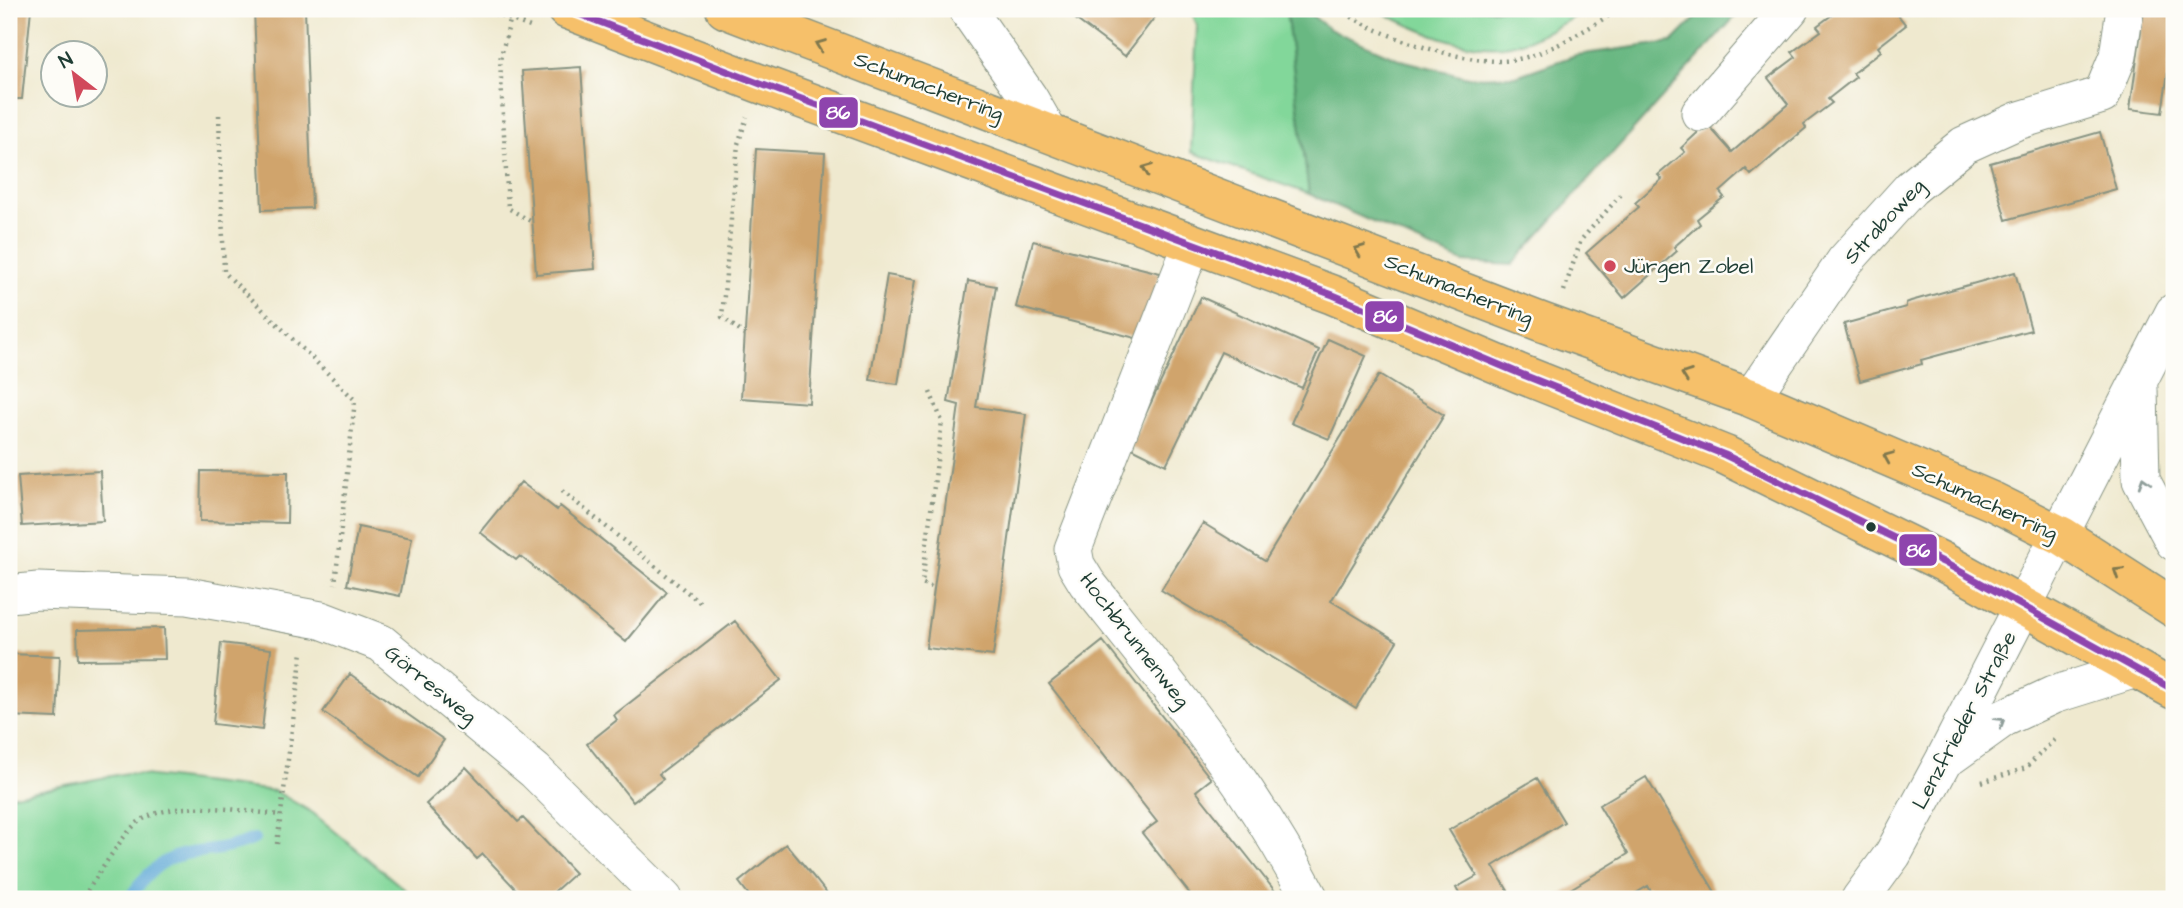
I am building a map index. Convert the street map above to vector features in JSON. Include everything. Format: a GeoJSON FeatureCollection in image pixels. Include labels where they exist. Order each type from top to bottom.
{"type":"FeatureCollection","features":[{"type":"Feature","properties":{"kind":"main road"},"geometry":{"type":"LineString","coordinates":[[566,9],[758,83],[1333,295],[1724,455],[2025,607],[2174,690]]}},
{"type":"Feature","properties":{"kind":"main road","name":"Schumacherring"},"geometry":{"type":"LineString","coordinates":[[725,9],[1541,322],[1751,398],[1994,502],[2062,536],[2174,608]]}},
{"type":"Feature","properties":{"kind":"street"},"geometry":{"type":"LineString","coordinates":[[967,9],[1029,98],[1048,131]]}},
{"type":"Feature","properties":{"kind":"street"},"geometry":{"type":"LineString","coordinates":[[1700,113],[1790,9]]}},
{"type":"Feature","properties":{"kind":"street","name":"Straboweg"},"geometry":{"type":"LineString","coordinates":[[1751,398],[1845,261],[1910,188],[1964,145],[2017,121],[2102,95],[2118,56],[2126,9]]}},
{"type":"Feature","properties":{"kind":"street","name":"Hochbrunnenweg"},"geometry":{"type":"LineString","coordinates":[[1192,244],[1073,549],[1076,565],[1087,583],[1195,716],[1280,842],[1310,899]]}},
{"type":"Feature","properties":{"kind":"street","name":"Lenzfrieder Straße"},"geometry":{"type":"LineString","coordinates":[[1860,899],[1892,854],[1944,760],[2062,536],[2174,312]]}},
{"type":"Feature","properties":{"kind":"street"},"geometry":{"type":"LineString","coordinates":[[2139,383],[2141,480],[2174,542]]}},
{"type":"Feature","properties":{"kind":"street","name":"Görresweg"},"geometry":{"type":"LineString","coordinates":[[9,594],[38,591],[187,596],[318,620],[381,643],[535,771],[664,899]]}},
{"type":"Feature","properties":{"kind":"street"},"geometry":{"type":"LineString","coordinates":[[1944,760],[2004,718],[2041,700],[2136,669]]}},
{"type":"Feature","properties":{"kind":"path"},"geometry":{"type":"LineString","coordinates":[[513,9],[500,60],[508,208],[532,222]]}},
{"type":"Feature","properties":{"kind":"path"},"geometry":{"type":"LineString","coordinates":[[1340,9],[1408,41],[1469,59],[1513,60],[1568,40],[1619,9]]}},
{"type":"Feature","properties":{"kind":"path"},"geometry":{"type":"LineString","coordinates":[[745,335],[722,317],[738,144],[758,83]]}},
{"type":"Feature","properties":{"kind":"path"},"geometry":{"type":"LineString","coordinates":[[219,115],[224,272],[355,400],[277,844]]}},
{"type":"Feature","properties":{"kind":"path"},"geometry":{"type":"LineString","coordinates":[[1564,292],[1581,240],[1624,191]]}},
{"type":"Feature","properties":{"kind":"path"},"geometry":{"type":"LineString","coordinates":[[930,392],[942,421],[922,583],[934,588]]}},
{"type":"Feature","properties":{"kind":"path"},"geometry":{"type":"LineString","coordinates":[[562,491],[702,604]]}},
{"type":"Feature","properties":{"kind":"path"},"geometry":{"type":"LineString","coordinates":[[2026,768],[2061,733]]}},
{"type":"Feature","properties":{"kind":"path"},"geometry":{"type":"LineString","coordinates":[[70,899],[83,897],[136,824],[157,812],[203,808],[281,815]]}},
{"type":"Feature","properties":{"kind":"green space"},"geometry":{"type":"Polygon","coordinates":[[[1191,9],[1286,9],[1309,194],[1191,152],[1197,26],[1191,9]]]}},
{"type":"Feature","properties":{"kind":"green space"},"geometry":{"type":"Polygon","coordinates":[[[1286,9],[1304,9],[1329,29],[1401,60],[1468,77],[1516,76],[1576,55],[1672,42],[1705,9],[1742,9],[1512,265],[1463,262],[1309,194],[1286,9]]]}},
{"type":"Feature","properties":{"kind":"green space"},"geometry":{"type":"Polygon","coordinates":[[[1376,9],[1588,9],[1530,39],[1493,47],[1440,38],[1376,9]]]}},
{"type":"Feature","properties":{"kind":"green space"},"geometry":{"type":"Polygon","coordinates":[[[127,773],[275,791],[313,813],[416,899],[9,899],[9,796],[127,773]]]}},
{"type":"Feature","properties":{"kind":"building"},"geometry":{"type":"Polygon","coordinates":[[[9,9],[31,9],[22,99],[13,99],[10,117],[9,9]]]}},
{"type":"Feature","properties":{"kind":"building"},"geometry":{"type":"Polygon","coordinates":[[[254,9],[305,9],[312,208],[262,210],[254,9]]]}},
{"type":"Feature","properties":{"kind":"building"},"geometry":{"type":"Polygon","coordinates":[[[1062,9],[1161,9],[1125,56],[1062,9]]]}},
{"type":"Feature","properties":{"kind":"building"},"geometry":{"type":"Polygon","coordinates":[[[1840,9],[1893,9],[1906,25],[1878,47],[1881,51],[1853,73],[1856,77],[1828,99],[1832,103],[1804,124],[1806,128],[1751,175],[1746,169],[1720,192],[1724,197],[1697,219],[1700,224],[1674,247],[1677,251],[1624,298],[1586,253],[1639,207],[1635,203],[1662,179],[1658,175],[1685,152],[1681,148],[1707,124],[1732,152],[1788,104],[1768,78],[1796,57],[1792,52],[1821,31],[1817,26],[1840,9]]]}},
{"type":"Feature","properties":{"kind":"building"},"geometry":{"type":"Polygon","coordinates":[[[2144,9],[2174,9],[2174,31],[2162,113],[2130,109],[2144,9]]]}},
{"type":"Feature","properties":{"kind":"building"},"geometry":{"type":"Polygon","coordinates":[[[581,67],[595,269],[536,274],[522,71],[581,67]]]}},
{"type":"Feature","properties":{"kind":"building"},"geometry":{"type":"Polygon","coordinates":[[[2100,132],[2116,189],[2006,220],[1990,163],[2100,132]]]}},
{"type":"Feature","properties":{"kind":"building"},"geometry":{"type":"Polygon","coordinates":[[[756,149],[825,153],[809,403],[741,398],[756,149]]]}},
{"type":"Feature","properties":{"kind":"building"},"geometry":{"type":"Polygon","coordinates":[[[1033,241],[1160,273],[1143,340],[1016,307],[1033,241]]]}},
{"type":"Feature","properties":{"kind":"building"},"geometry":{"type":"Polygon","coordinates":[[[2015,272],[2031,330],[1921,360],[1922,364],[1860,381],[1844,324],[1906,307],[1906,303],[1911,301],[2015,272]]]}},
{"type":"Feature","properties":{"kind":"building"},"geometry":{"type":"Polygon","coordinates":[[[887,275],[915,280],[898,384],[870,380],[887,275]]]}},
{"type":"Feature","properties":{"kind":"building"},"geometry":{"type":"Polygon","coordinates":[[[968,281],[996,286],[976,407],[1026,414],[993,656],[926,648],[959,405],[948,402],[968,281]]]}},
{"type":"Feature","properties":{"kind":"building"},"geometry":{"type":"Polygon","coordinates":[[[1201,297],[1319,350],[1302,388],[1221,352],[1166,465],[1130,447],[1201,297]]]}},
{"type":"Feature","properties":{"kind":"building"},"geometry":{"type":"Polygon","coordinates":[[[1328,339],[1366,356],[1329,439],[1291,423],[1328,339]]]}},
{"type":"Feature","properties":{"kind":"building"},"geometry":{"type":"Polygon","coordinates":[[[1379,375],[1444,415],[1331,601],[1397,641],[1356,708],[1161,590],[1203,523],[1265,561],[1379,375]]]}},
{"type":"Feature","properties":{"kind":"building"},"geometry":{"type":"Polygon","coordinates":[[[100,471],[103,521],[22,526],[18,476],[100,471]]]}},
{"type":"Feature","properties":{"kind":"building"},"geometry":{"type":"Polygon","coordinates":[[[201,471],[288,472],[287,523],[200,521],[201,471]]]}},
{"type":"Feature","properties":{"kind":"building"},"geometry":{"type":"Polygon","coordinates":[[[521,482],[557,510],[560,506],[667,592],[626,642],[520,556],[516,560],[480,532],[521,482]]]}},
{"type":"Feature","properties":{"kind":"building"},"geometry":{"type":"Polygon","coordinates":[[[358,527],[412,538],[400,596],[347,585],[358,527]]]}},
{"type":"Feature","properties":{"kind":"building"},"geometry":{"type":"Polygon","coordinates":[[[735,621],[781,680],[659,774],[663,779],[633,802],[587,744],[617,720],[614,715],[735,621]]]}},
{"type":"Feature","properties":{"kind":"building"},"geometry":{"type":"Polygon","coordinates":[[[164,628],[165,659],[78,660],[77,630],[164,628]]]}},
{"type":"Feature","properties":{"kind":"building"},"geometry":{"type":"Polygon","coordinates":[[[1103,641],[1211,779],[1196,791],[1278,895],[1273,899],[1194,899],[1142,833],[1157,822],[1049,684],[1103,641]]]}},
{"type":"Feature","properties":{"kind":"building"},"geometry":{"type":"Polygon","coordinates":[[[221,643],[271,649],[262,730],[213,724],[221,643]]]}},
{"type":"Feature","properties":{"kind":"building"},"geometry":{"type":"Polygon","coordinates":[[[9,654],[60,656],[57,718],[9,716],[9,654]]]}},
{"type":"Feature","properties":{"kind":"building"},"geometry":{"type":"Polygon","coordinates":[[[350,674],[444,740],[418,777],[323,712],[350,674]]]}},
{"type":"Feature","properties":{"kind":"building"},"geometry":{"type":"Polygon","coordinates":[[[466,767],[518,822],[523,818],[575,873],[546,899],[525,899],[483,854],[477,859],[426,804],[466,767]]]}},
{"type":"Feature","properties":{"kind":"building"},"geometry":{"type":"Polygon","coordinates":[[[1646,777],[1715,892],[1703,899],[1655,899],[1648,886],[1626,899],[1554,899],[1628,854],[1599,805],[1646,777]]]}},
{"type":"Feature","properties":{"kind":"building"},"geometry":{"type":"Polygon","coordinates":[[[1537,778],[1564,822],[1493,866],[1513,899],[1462,899],[1456,888],[1477,876],[1449,830],[1537,778]]]}},
{"type":"Feature","properties":{"kind":"building"},"geometry":{"type":"Polygon","coordinates":[[[786,844],[831,899],[752,899],[739,882],[786,844]]]}},
{"type":"Feature","properties":{"kind":"waterway"},"geometry":{"type":"LineString","coordinates":[[129,899],[144,879],[172,858],[254,839]]}},
{"type":"Feature","properties":{"kind":"transit line","name":"86"},"geometry":{"type":"LineString","coordinates":[[566,9],[758,83],[1333,295],[1725,455],[1943,562],[2174,690]]}},
{"type":"Feature","properties":{"kind":"place","name":"Jürgen Zobel"},"geometry":{"type":"Point","coordinates":[1610,266]}}]}
